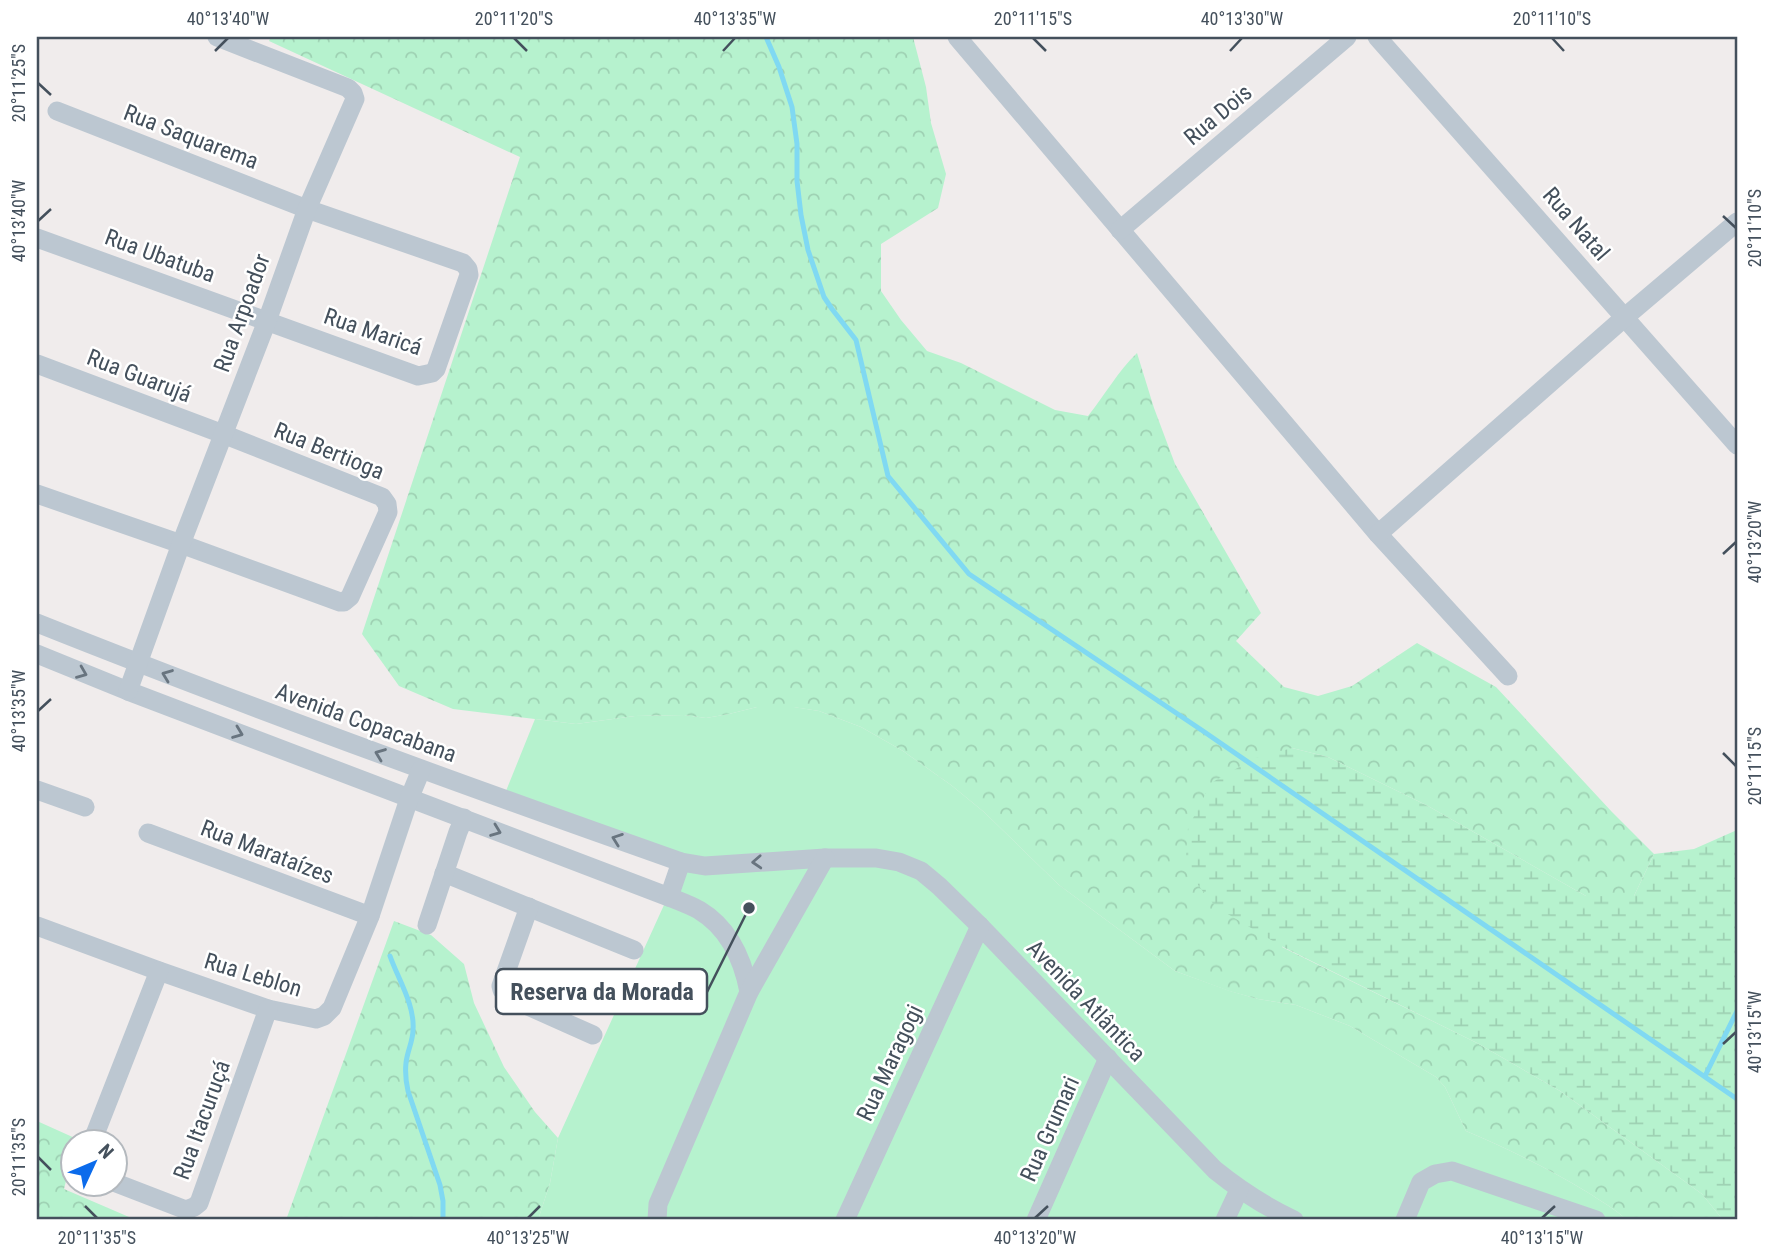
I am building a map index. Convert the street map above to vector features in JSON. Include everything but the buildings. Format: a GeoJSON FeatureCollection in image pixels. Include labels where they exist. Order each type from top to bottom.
{"type":"FeatureCollection","features":[{"type":"Feature","properties":{"kind":"street","name":"Rua Arpoador"},"geometry":{"type":"LineString","coordinates":[[128,691],[307,209],[355,99],[348,88],[217,37]]}},
{"type":"Feature","properties":{"kind":"street"},"geometry":{"type":"LineString","coordinates":[[957,37],[1378,534],[1508,676]]}},
{"type":"Feature","properties":{"kind":"street","name":"Rua Dois"},"geometry":{"type":"LineString","coordinates":[[1120,230],[1347,37]]}},
{"type":"Feature","properties":{"kind":"street","name":"Rua Natal"},"geometry":{"type":"LineString","coordinates":[[1377,37],[1737,445]]}},
{"type":"Feature","properties":{"kind":"street","name":"Rua Saquarema"},"geometry":{"type":"LineString","coordinates":[[57,111],[307,209]]}},
{"type":"Feature","properties":{"kind":"street","name":"Rua Maricá"},"geometry":{"type":"LineString","coordinates":[[267,321],[418,376],[432,373],[436,369],[469,275],[468,269],[463,263],[307,209]]}},
{"type":"Feature","properties":{"kind":"street"},"geometry":{"type":"LineString","coordinates":[[1378,534],[1737,222]]}},
{"type":"Feature","properties":{"kind":"street","name":"Rua Ubatuba"},"geometry":{"type":"LineString","coordinates":[[37,238],[267,321]]}},
{"type":"Feature","properties":{"kind":"street","name":"Rua Guarujá"},"geometry":{"type":"LineString","coordinates":[[37,364],[223,434]]}},
{"type":"Feature","properties":{"kind":"street","name":"Rua Bertioga"},"geometry":{"type":"LineString","coordinates":[[181,544],[344,602],[350,597],[387,512],[383,497],[223,434]]}},
{"type":"Feature","properties":{"kind":"street"},"geometry":{"type":"LineString","coordinates":[[37,494],[181,544]]}},
{"type":"Feature","properties":{"kind":"street","name":"Avenida Copacabana"},"geometry":{"type":"LineString","coordinates":[[37,623],[138,664],[421,770],[681,862]]}},
{"type":"Feature","properties":{"kind":"street"},"geometry":{"type":"LineString","coordinates":[[37,654],[699,910],[715,922],[733,944],[744,969],[749,992]]}},
{"type":"Feature","properties":{"kind":"street","name":"Rua Leblon"},"geometry":{"type":"LineString","coordinates":[[37,926],[268,1009],[316,1019],[324,1016],[332,1009],[370,916],[421,770]]}},
{"type":"Feature","properties":{"kind":"street"},"geometry":{"type":"LineString","coordinates":[[37,789],[85,807]]}},
{"type":"Feature","properties":{"kind":"street"},"geometry":{"type":"LineString","coordinates":[[427,925],[464,818]]}},
{"type":"Feature","properties":{"kind":"street","name":"Rua Marataízes"},"geometry":{"type":"LineString","coordinates":[[148,833],[370,916]]}},
{"type":"Feature","properties":{"kind":"street"},"geometry":{"type":"LineString","coordinates":[[657,1220],[658,1204],[749,992],[825,858]]}},
{"type":"Feature","properties":{"kind":"street","name":"Avenida Atlântica"},"geometry":{"type":"LineString","coordinates":[[681,862],[705,866],[825,858],[876,858],[899,862],[921,871],[980,926],[1215,1170],[1239,1190],[1294,1220]]}},
{"type":"Feature","properties":{"kind":"street"},"geometry":{"type":"LineString","coordinates":[[669,897],[681,862]]}},
{"type":"Feature","properties":{"kind":"street"},"geometry":{"type":"LineString","coordinates":[[444,873],[635,950]]}},
{"type":"Feature","properties":{"kind":"street"},"geometry":{"type":"LineString","coordinates":[[529,907],[501,985],[502,990],[510,998],[593,1035]]}},
{"type":"Feature","properties":{"kind":"street","name":"Rua Maragogi"},"geometry":{"type":"LineString","coordinates":[[845,1220],[980,926]]}},
{"type":"Feature","properties":{"kind":"street"},"geometry":{"type":"LineString","coordinates":[[97,1128],[159,971]]}},
{"type":"Feature","properties":{"kind":"street","name":"Rua Itacuruçá"},"geometry":{"type":"LineString","coordinates":[[130,1188],[186,1210],[199,1203],[268,1009]]}},
{"type":"Feature","properties":{"kind":"street","name":"Rua Grumari"},"geometry":{"type":"LineString","coordinates":[[1036,1220],[1108,1058]]}},
{"type":"Feature","properties":{"kind":"street"},"geometry":{"type":"LineString","coordinates":[[1405,1220],[1421,1182],[1435,1174],[1452,1171],[1596,1220]]}},
{"type":"Feature","properties":{"kind":"street"},"geometry":{"type":"LineString","coordinates":[[1225,1220],[1239,1190]]}},
{"type":"Feature","properties":{"kind":"green space"},"geometry":{"type":"Polygon","coordinates":[[[271,37],[913,37],[926,87],[931,123],[946,174],[938,208],[881,244],[881,291],[927,351],[961,363],[1055,410],[1088,416],[1137,353],[1175,464],[1261,613],[1236,641],[1284,687],[1318,696],[1352,686],[1417,643],[1496,687],[1654,854],[1634,896],[1586,896],[1428,806],[1328,757],[1292,748],[1282,947],[1477,1043],[1560,1091],[1702,1194],[1723,1220],[1627,1220],[1558,1175],[1466,1131],[1445,1087],[1436,1077],[1350,1026],[1296,1005],[1229,991],[1175,971],[1059,885],[984,812],[951,785],[903,751],[861,727],[819,711],[793,707],[757,707],[706,718],[684,715],[635,716],[576,724],[453,709],[399,686],[362,634],[520,157],[269,41],[271,37]]]}},
{"type":"Feature","properties":{"kind":"green space"},"geometry":{"type":"Polygon","coordinates":[[[757,707],[794,707],[819,711],[861,727],[903,751],[984,812],[1059,885],[1175,971],[1258,999],[1296,1005],[1350,1026],[1436,1077],[1445,1087],[1466,1131],[1558,1175],[1627,1220],[538,1220],[550,1183],[558,1138],[684,861],[506,791],[535,719],[576,724],[635,716],[684,715],[706,718],[757,707]]]}},
{"type":"Feature","properties":{"kind":"green space"},"geometry":{"type":"Polygon","coordinates":[[[1292,748],[1328,757],[1428,806],[1586,896],[1634,896],[1654,854],[1694,849],[1737,830],[1737,1220],[1723,1220],[1702,1194],[1560,1091],[1477,1043],[1283,947],[1216,907],[1185,869],[1188,828],[1211,783],[1255,758],[1292,748]]]}},
{"type":"Feature","properties":{"kind":"green space"},"geometry":{"type":"Polygon","coordinates":[[[394,921],[431,935],[464,964],[474,1003],[504,1067],[535,1112],[558,1138],[550,1183],[538,1220],[286,1220],[394,921]]]}},
{"type":"Feature","properties":{"kind":"green space"},"geometry":{"type":"Polygon","coordinates":[[[37,1121],[60,1131],[60,1198],[85,1198],[136,1220],[37,1220],[37,1121]]]}},
{"type":"Feature","properties":{"kind":"waterway"},"geometry":{"type":"LineString","coordinates":[[766,37],[792,107],[797,144],[797,181],[808,250],[824,297],[856,340],[888,476],[969,574],[1203,731],[1737,1099]]}},
{"type":"Feature","properties":{"kind":"waterway"},"geometry":{"type":"LineString","coordinates":[[390,956],[411,1011],[413,1034],[406,1063],[408,1091],[440,1185],[443,1220]]}},
{"type":"Feature","properties":{"kind":"waterway"},"geometry":{"type":"LineString","coordinates":[[1705,1076],[1737,1011]]}},
{"type":"Feature","properties":{"kind":"place","name":"Reserva da Morada"},"geometry":{"type":"Point","coordinates":[749,908]}}]}
